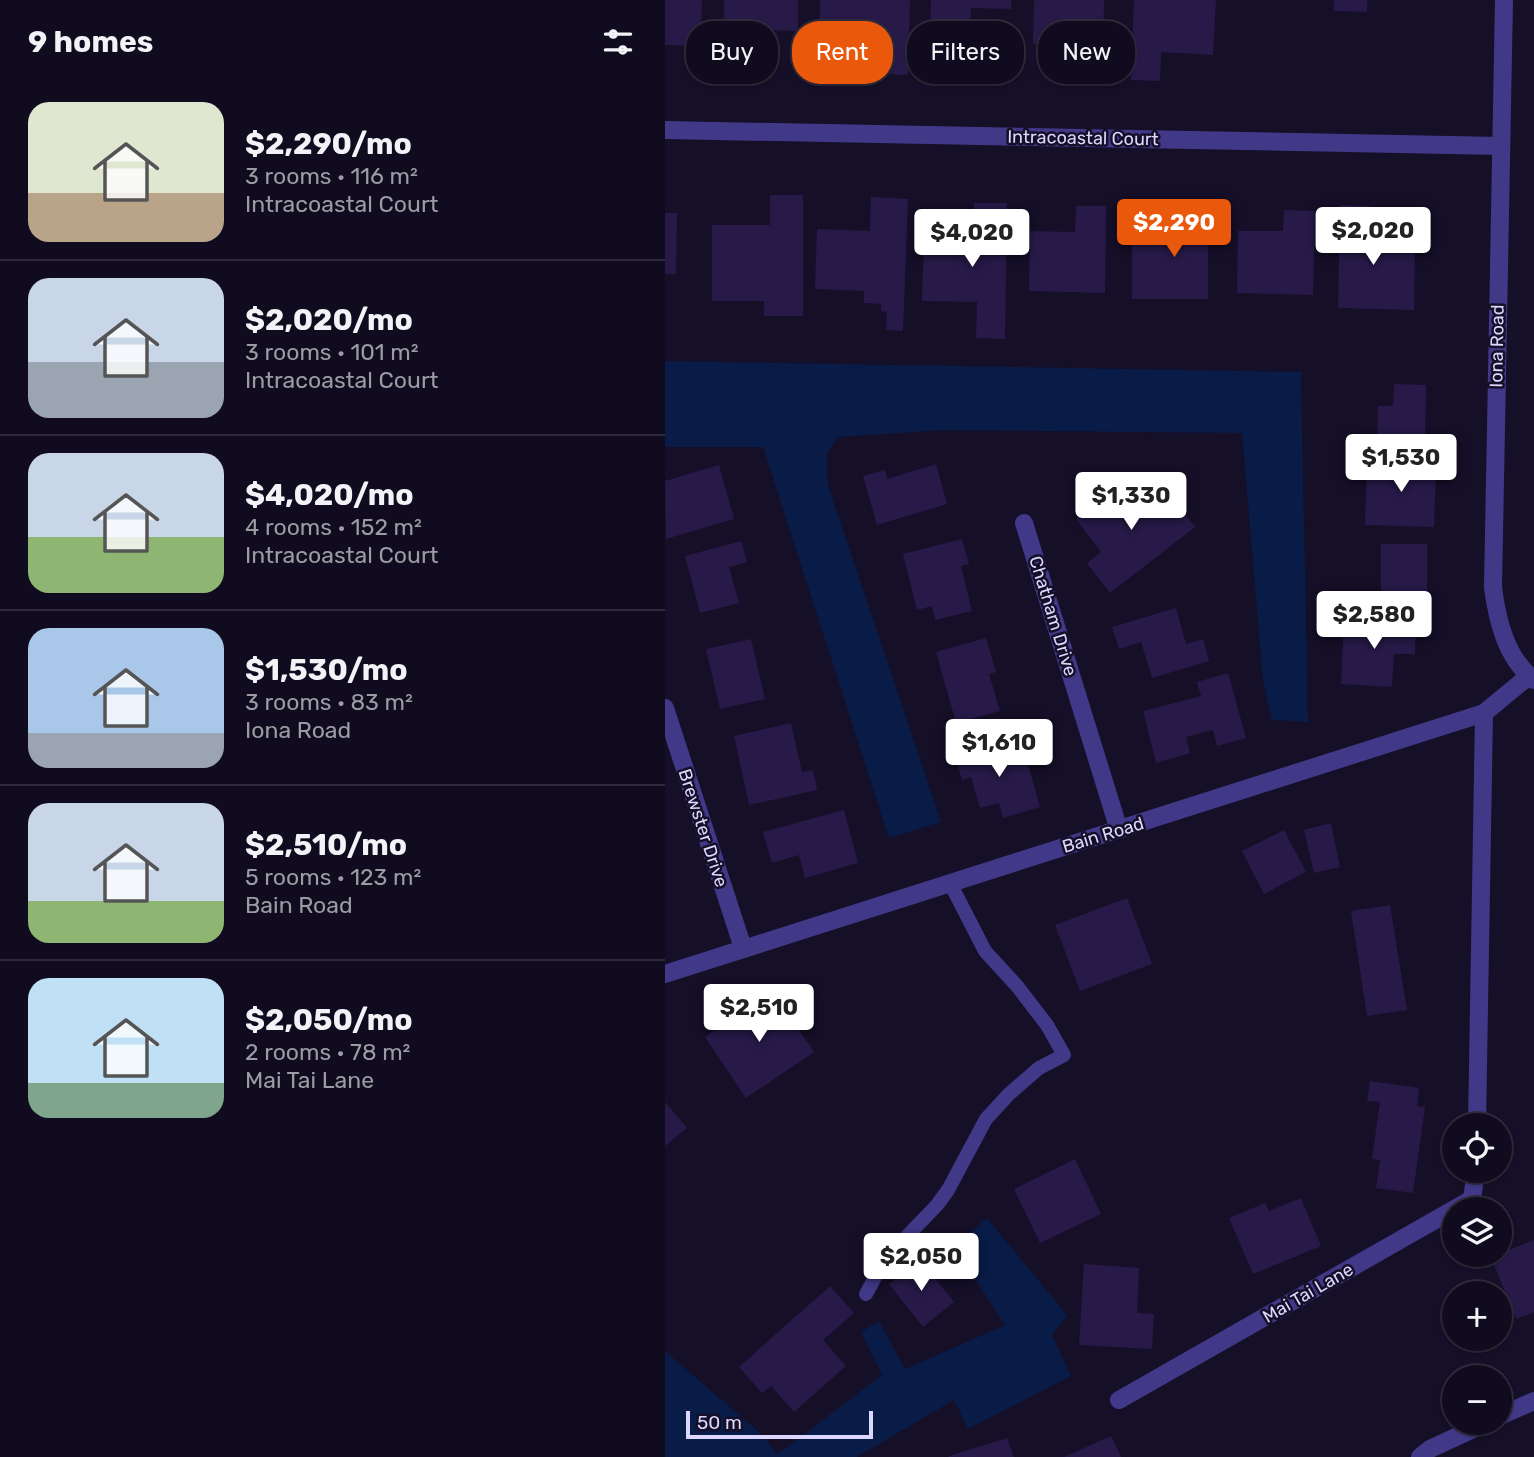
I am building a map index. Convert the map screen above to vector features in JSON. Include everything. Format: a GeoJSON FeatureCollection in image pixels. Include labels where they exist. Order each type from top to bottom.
{"type":"FeatureCollection","features":[{"type":"Feature","properties":{"kind":"street","name":"Iona Road"},"geometry":{"type":"LineString","coordinates":[[1504,0],[1493,587],[1496,616],[1507,645],[1532,678]]}},
{"type":"Feature","properties":{"kind":"street","name":"Intracoastal Court"},"geometry":{"type":"LineString","coordinates":[[665,130],[1501,146]]}},
{"type":"Feature","properties":{"kind":"street","name":"Chatham Drive"},"geometry":{"type":"LineString","coordinates":[[1024,523],[1119,830]]}},
{"type":"Feature","properties":{"kind":"street","name":"Bain Road"},"geometry":{"type":"LineString","coordinates":[[665,974],[1484,713],[1532,678]]}},
{"type":"Feature","properties":{"kind":"street","name":"Brewster Drive"},"geometry":{"type":"LineString","coordinates":[[665,708],[743,948]]}},
{"type":"Feature","properties":{"kind":"street"},"geometry":{"type":"LineString","coordinates":[[1477,1113],[1484,713]]}},
{"type":"Feature","properties":{"kind":"street","name":"Mai Tai Lane"},"geometry":{"type":"LineString","coordinates":[[1119,1400],[1472,1199],[1474,1183]]}},
{"type":"Feature","properties":{"kind":"street"},"geometry":{"type":"LineString","coordinates":[[1512,1411],[1534,1401]]}},
{"type":"Feature","properties":{"kind":"street"},"geometry":{"type":"LineString","coordinates":[[1420,1457],[1430,1449],[1460,1435]]}},
{"type":"Feature","properties":{"kind":"lane"},"geometry":{"type":"LineString","coordinates":[[866,1294],[885,1259],[949,1190],[986,1119],[1039,1068],[1064,1055],[1047,1025],[1025,996],[985,951],[950,883]]}},
{"type":"Feature","properties":{"kind":"water"},"geometry":{"type":"Polygon","coordinates":[[[665,361],[1301,372],[1308,722],[1272,720],[1263,682],[1242,433],[944,430],[838,437],[827,453],[828,485],[941,822],[889,838],[763,447],[665,447],[665,361]]]}},
{"type":"Feature","properties":{"kind":"water"},"geometry":{"type":"Polygon","coordinates":[[[987,1218],[1067,1315],[1052,1335],[1071,1376],[968,1429],[954,1400],[857,1457],[665,1457],[665,1351],[760,1433],[778,1454],[882,1375],[861,1332],[879,1321],[905,1369],[1005,1325],[954,1247],[987,1218]]]}},
{"type":"Feature","properties":{"kind":"building"},"geometry":{"type":"Polygon","coordinates":[[[665,0],[702,0],[701,21],[686,21],[686,46],[665,45],[665,0]]]}},
{"type":"Feature","properties":{"kind":"building"},"geometry":{"type":"Polygon","coordinates":[[[724,0],[798,0],[798,21],[792,21],[792,31],[778,30],[778,21],[724,21],[724,0]]]}},
{"type":"Feature","properties":{"kind":"building"},"geometry":{"type":"Polygon","coordinates":[[[820,0],[910,0],[909,21],[907,21],[907,75],[893,74],[893,21],[820,21],[820,0]]]}},
{"type":"Feature","properties":{"kind":"building"},"geometry":{"type":"Polygon","coordinates":[[[931,0],[1011,0],[1011,9],[971,8],[970,21],[930,21],[931,0]]]}},
{"type":"Feature","properties":{"kind":"building"},"geometry":{"type":"Polygon","coordinates":[[[1034,0],[1104,0],[1104,21],[1038,21],[1038,44],[1033,44],[1034,0]]]}},
{"type":"Feature","properties":{"kind":"building"},"geometry":{"type":"Polygon","coordinates":[[[1134,0],[1216,0],[1213,55],[1161,52],[1160,81],[1135,80],[1134,0]]]}},
{"type":"Feature","properties":{"kind":"building"},"geometry":{"type":"Polygon","coordinates":[[[1334,0],[1367,0],[1367,12],[1334,11],[1334,0]]]}},
{"type":"Feature","properties":{"kind":"building"},"geometry":{"type":"Polygon","coordinates":[[[770,195],[803,195],[803,316],[764,316],[764,301],[712,301],[712,225],[770,225],[770,195]]]}},
{"type":"Feature","properties":{"kind":"building"},"geometry":{"type":"Polygon","coordinates":[[[871,197],[908,199],[903,331],[886,330],[887,312],[881,311],[881,304],[864,303],[864,291],[815,289],[817,229],[870,231],[871,197]]]}},
{"type":"Feature","properties":{"kind":"building"},"geometry":{"type":"Polygon","coordinates":[[[1178,201],[1208,201],[1208,299],[1132,299],[1132,238],[1178,239],[1178,201]]]}},
{"type":"Feature","properties":{"kind":"building"},"geometry":{"type":"Polygon","coordinates":[[[974,203],[1007,203],[1005,339],[976,338],[977,302],[922,301],[924,236],[974,237],[974,203]]]}},
{"type":"Feature","properties":{"kind":"building"},"geometry":{"type":"Polygon","coordinates":[[[1340,205],[1370,206],[1369,244],[1415,244],[1414,310],[1338,308],[1340,205]]]}},
{"type":"Feature","properties":{"kind":"building"},"geometry":{"type":"Polygon","coordinates":[[[1076,206],[1106,206],[1105,293],[1029,291],[1030,231],[1075,232],[1076,206]]]}},
{"type":"Feature","properties":{"kind":"building"},"geometry":{"type":"Polygon","coordinates":[[[1284,210],[1315,211],[1313,295],[1237,293],[1238,231],[1283,231],[1284,210]]]}},
{"type":"Feature","properties":{"kind":"building"},"geometry":{"type":"Polygon","coordinates":[[[665,213],[677,213],[676,274],[665,274],[665,213]]]}},
{"type":"Feature","properties":{"kind":"building"},"geometry":{"type":"Polygon","coordinates":[[[1394,384],[1426,385],[1425,441],[1377,440],[1378,406],[1393,406],[1394,384]]]}},
{"type":"Feature","properties":{"kind":"building"},"geometry":{"type":"Polygon","coordinates":[[[1367,461],[1436,463],[1434,527],[1365,525],[1367,461]]]}},
{"type":"Feature","properties":{"kind":"building"},"geometry":{"type":"Polygon","coordinates":[[[936,464],[947,504],[877,525],[863,476],[885,470],[887,479],[936,464]]]}},
{"type":"Feature","properties":{"kind":"building"},"geometry":{"type":"Polygon","coordinates":[[[719,465],[734,519],[666,539],[665,481],[719,465]]]}},
{"type":"Feature","properties":{"kind":"building"},"geometry":{"type":"Polygon","coordinates":[[[1132,476],[1158,510],[1173,498],[1195,527],[1110,593],[1087,563],[1101,552],[1076,519],[1132,476]]]}},
{"type":"Feature","properties":{"kind":"building"},"geometry":{"type":"Polygon","coordinates":[[[962,539],[969,564],[961,566],[972,611],[935,620],[932,606],[917,610],[903,554],[962,539]]]}},
{"type":"Feature","properties":{"kind":"building"},"geometry":{"type":"Polygon","coordinates":[[[741,541],[747,562],[729,567],[739,603],[700,613],[685,556],[741,541]]]}},
{"type":"Feature","properties":{"kind":"building"},"geometry":{"type":"Polygon","coordinates":[[[1381,544],[1427,544],[1427,601],[1381,601],[1381,544]]]}},
{"type":"Feature","properties":{"kind":"building"},"geometry":{"type":"Polygon","coordinates":[[[1176,608],[1186,644],[1203,639],[1209,661],[1152,678],[1141,642],[1119,649],[1112,627],[1176,608]]]}},
{"type":"Feature","properties":{"kind":"building"},"geometry":{"type":"Polygon","coordinates":[[[1344,621],[1416,624],[1415,654],[1394,654],[1392,687],[1341,684],[1344,621]]]}},
{"type":"Feature","properties":{"kind":"building"},"geometry":{"type":"Polygon","coordinates":[[[986,638],[996,672],[989,674],[1000,711],[956,723],[936,652],[986,638]]]}},
{"type":"Feature","properties":{"kind":"building"},"geometry":{"type":"Polygon","coordinates":[[[751,639],[765,699],[720,709],[706,649],[751,639]]]}},
{"type":"Feature","properties":{"kind":"building"},"geometry":{"type":"Polygon","coordinates":[[[1228,673],[1246,738],[1217,746],[1213,730],[1186,737],[1190,753],[1156,763],[1143,711],[1201,696],[1197,682],[1228,673]]]}},
{"type":"Feature","properties":{"kind":"building"},"geometry":{"type":"Polygon","coordinates":[[[791,723],[802,772],[813,770],[817,790],[749,805],[734,736],[791,723]]]}},
{"type":"Feature","properties":{"kind":"building"},"geometry":{"type":"Polygon","coordinates":[[[989,742],[993,759],[1024,750],[1040,807],[1003,818],[999,803],[980,808],[971,777],[962,780],[954,752],[989,742]]]}},
{"type":"Feature","properties":{"kind":"building"},"geometry":{"type":"Polygon","coordinates":[[[844,810],[858,863],[805,878],[799,855],[772,863],[763,832],[844,810]]]}},
{"type":"Feature","properties":{"kind":"building"},"geometry":{"type":"Polygon","coordinates":[[[1331,823],[1340,867],[1314,873],[1304,830],[1331,823]]]}},
{"type":"Feature","properties":{"kind":"building"},"geometry":{"type":"Polygon","coordinates":[[[1284,830],[1306,872],[1264,894],[1242,851],[1284,830]]]}},
{"type":"Feature","properties":{"kind":"building"},"geometry":{"type":"Polygon","coordinates":[[[1127,898],[1152,964],[1080,991],[1055,925],[1127,898]]]}},
{"type":"Feature","properties":{"kind":"building"},"geometry":{"type":"Polygon","coordinates":[[[1390,905],[1407,1010],[1367,1016],[1351,911],[1390,905]]]}},
{"type":"Feature","properties":{"kind":"building"},"geometry":{"type":"Polygon","coordinates":[[[772,990],[814,1052],[746,1098],[705,1037],[772,990]]]}},
{"type":"Feature","properties":{"kind":"building"},"geometry":{"type":"Polygon","coordinates":[[[1370,1081],[1419,1088],[1417,1106],[1425,1107],[1413,1193],[1376,1188],[1380,1160],[1372,1159],[1380,1102],[1367,1101],[1370,1081]]]}},
{"type":"Feature","properties":{"kind":"building"},"geometry":{"type":"Polygon","coordinates":[[[665,1102],[687,1128],[665,1146],[665,1102]]]}},
{"type":"Feature","properties":{"kind":"building"},"geometry":{"type":"Polygon","coordinates":[[[1075,1159],[1101,1214],[1040,1243],[1014,1189],[1075,1159]]]}},
{"type":"Feature","properties":{"kind":"building"},"geometry":{"type":"Polygon","coordinates":[[[1301,1198],[1321,1246],[1253,1274],[1229,1218],[1265,1203],[1269,1211],[1301,1198]]]}},
{"type":"Feature","properties":{"kind":"building"},"geometry":{"type":"Polygon","coordinates":[[[1534,1240],[1534,1312],[1516,1319],[1512,1309],[1512,1281],[1501,1281],[1495,1267],[1512,1267],[1512,1249],[1534,1240]]]}},
{"type":"Feature","properties":{"kind":"building"},"geometry":{"type":"Polygon","coordinates":[[[919,1259],[954,1302],[923,1327],[889,1284],[919,1259]]]}},
{"type":"Feature","properties":{"kind":"building"},"geometry":{"type":"Polygon","coordinates":[[[1084,1264],[1139,1268],[1137,1313],[1154,1314],[1152,1349],[1079,1345],[1084,1264]]]}},
{"type":"Feature","properties":{"kind":"building"},"geometry":{"type":"Polygon","coordinates":[[[830,1286],[854,1313],[823,1340],[846,1366],[794,1412],[771,1386],[762,1393],[739,1367],[830,1286]]]}},
{"type":"Feature","properties":{"kind":"building"},"geometry":{"type":"Polygon","coordinates":[[[1111,1436],[1121,1457],[1064,1457],[1111,1436]]]}},
{"type":"Feature","properties":{"kind":"building"},"geometry":{"type":"Polygon","coordinates":[[[1007,1438],[1014,1457],[949,1457],[949,1456],[1007,1438]]]}}]}
